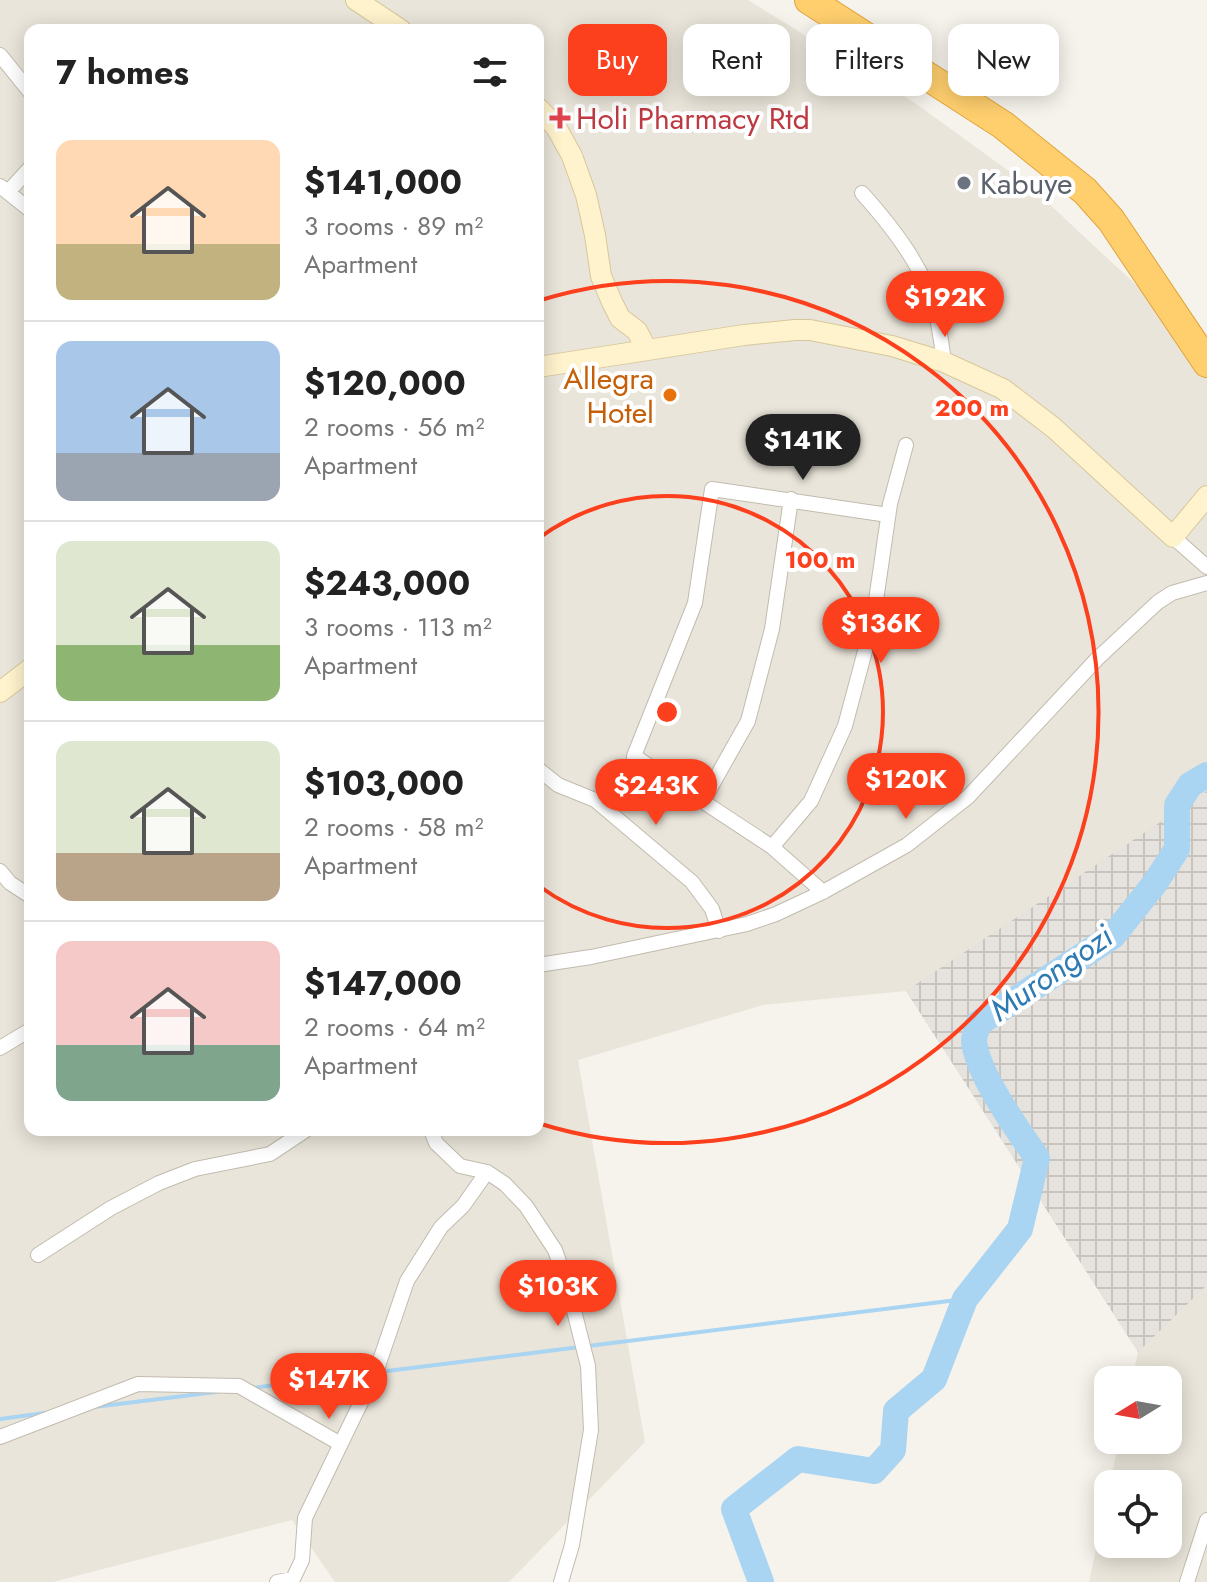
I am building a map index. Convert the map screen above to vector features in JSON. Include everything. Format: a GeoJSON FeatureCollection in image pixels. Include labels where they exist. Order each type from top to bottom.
{"type":"FeatureCollection","features":[{"type":"Feature","properties":{"kind":"highway"},"geometry":{"type":"LineString","coordinates":[[809,0],[1003,125],[1085,191],[1111,220],[1207,363]]}},
{"type":"Feature","properties":{"kind":"street"},"geometry":{"type":"LineString","coordinates":[[356,0],[392,24]]}},
{"type":"Feature","properties":{"kind":"street"},"geometry":{"type":"LineString","coordinates":[[0,55],[24,85]]}},
{"type":"Feature","properties":{"kind":"street"},"geometry":{"type":"LineString","coordinates":[[544,114],[556,127],[572,156],[589,208],[601,276],[612,302],[620,318],[637,331],[647,350]]}},
{"type":"Feature","properties":{"kind":"street"},"geometry":{"type":"LineString","coordinates":[[24,173],[4,189],[24,205]]}},
{"type":"Feature","properties":{"kind":"street"},"geometry":{"type":"LineString","coordinates":[[862,193],[889,224],[929,292],[937,317],[944,362]]}},
{"type":"Feature","properties":{"kind":"street"},"geometry":{"type":"LineString","coordinates":[[544,366],[744,335],[810,330],[892,346],[944,362],[1003,389],[1054,428],[1207,567]]}},
{"type":"Feature","properties":{"kind":"street"},"geometry":{"type":"LineString","coordinates":[[772,847],[811,801],[845,726],[873,621],[888,515],[906,445]]}},
{"type":"Feature","properties":{"kind":"street"},"geometry":{"type":"LineString","coordinates":[[823,892],[772,847],[634,756],[695,603],[712,489],[888,515]]}},
{"type":"Feature","properties":{"kind":"street"},"geometry":{"type":"LineString","coordinates":[[1173,537],[1207,496]]}},
{"type":"Feature","properties":{"kind":"street"},"geometry":{"type":"LineString","coordinates":[[703,801],[748,721],[772,629],[791,499]]}},
{"type":"Feature","properties":{"kind":"street"},"geometry":{"type":"LineString","coordinates":[[544,964],[719,931],[776,914],[823,892],[907,845],[968,797],[1097,659],[1149,609],[1172,593],[1207,583]]}},
{"type":"Feature","properties":{"kind":"street"},"geometry":{"type":"LineString","coordinates":[[0,692],[24,674]]}},
{"type":"Feature","properties":{"kind":"street"},"geometry":{"type":"LineString","coordinates":[[544,774],[558,785],[595,800],[684,874],[712,909],[719,931]]}},
{"type":"Feature","properties":{"kind":"street"},"geometry":{"type":"LineString","coordinates":[[0,871],[10,883],[24,892]]}},
{"type":"Feature","properties":{"kind":"street"},"geometry":{"type":"LineString","coordinates":[[0,1048],[24,1034]]}},
{"type":"Feature","properties":{"kind":"street"},"geometry":{"type":"LineString","coordinates":[[38,1255],[111,1208],[159,1183],[195,1169],[270,1154],[297,1136]]}},
{"type":"Feature","properties":{"kind":"street"},"geometry":{"type":"LineString","coordinates":[[433,1136],[436,1143],[460,1166],[487,1172],[505,1184],[526,1206],[555,1250],[588,1366],[591,1430],[572,1545],[561,1582]]}},
{"type":"Feature","properties":{"kind":"street"},"geometry":{"type":"LineString","coordinates":[[277,1582],[293,1579],[302,1560],[305,1518],[377,1369],[407,1281],[436,1233],[463,1206],[487,1172]]}},
{"type":"Feature","properties":{"kind":"street"},"geometry":{"type":"LineString","coordinates":[[0,1437],[138,1384],[239,1386],[339,1443]]}},
{"type":"Feature","properties":{"kind":"street"},"geometry":{"type":"LineString","coordinates":[[1187,1582],[1207,1520]]}},
{"type":"Feature","properties":{"kind":"shaded area"},"geometry":{"type":"Polygon","coordinates":[[[0,0],[748,0],[787,24],[683,24],[683,96],[790,96],[790,26],[806,36],[806,96],[904,96],[915,103],[1032,188],[1207,351],[1207,1582],[1089,1582],[1094,1558],[1182,1558],[1182,1470],[1113,1470],[1116,1454],[1182,1454],[1182,1366],[1135,1366],[1138,1352],[906,991],[763,1005],[578,1060],[645,1442],[509,1582],[335,1582],[292,1520],[53,1582],[0,1582],[0,0]]]}},
{"type":"Feature","properties":{"kind":"shaded area"},"geometry":{"type":"Polygon","coordinates":[[[1207,791],[1207,1285],[1138,1352],[906,991],[1207,791]]]}},
{"type":"Feature","properties":{"kind":"waterway","name":"Murongozi"},"geometry":{"type":"LineString","coordinates":[[761,1582],[734,1509],[798,1459],[874,1471],[893,1450],[896,1411],[934,1379],[965,1299],[1020,1229],[1037,1158],[982,1069],[974,1041],[979,1023],[1113,936],[1155,883],[1177,849],[1177,805],[1190,785],[1207,775]]}},
{"type":"Feature","properties":{"kind":"waterway"},"geometry":{"type":"LineString","coordinates":[[379,1372],[965,1299]]}},
{"type":"Feature","properties":{"kind":"waterway"},"geometry":{"type":"LineString","coordinates":[[252,1388],[371,1373]]}},
{"type":"Feature","properties":{"kind":"waterway"},"geometry":{"type":"LineString","coordinates":[[94,1407],[216,1392]]}},
{"type":"Feature","properties":{"kind":"waterway"},"geometry":{"type":"LineString","coordinates":[[0,1419],[45,1413]]}},
{"type":"Feature","properties":{"kind":"place","name":"Holi Pharmacy Rtd"},"geometry":{"type":"Point","coordinates":[560,118]}},
{"type":"Feature","properties":{"kind":"place","name":"Kabuye"},"geometry":{"type":"Point","coordinates":[964,183]}},
{"type":"Feature","properties":{"kind":"place","name":"Allegra Hotel"},"geometry":{"type":"Point","coordinates":[670,395]}}]}
